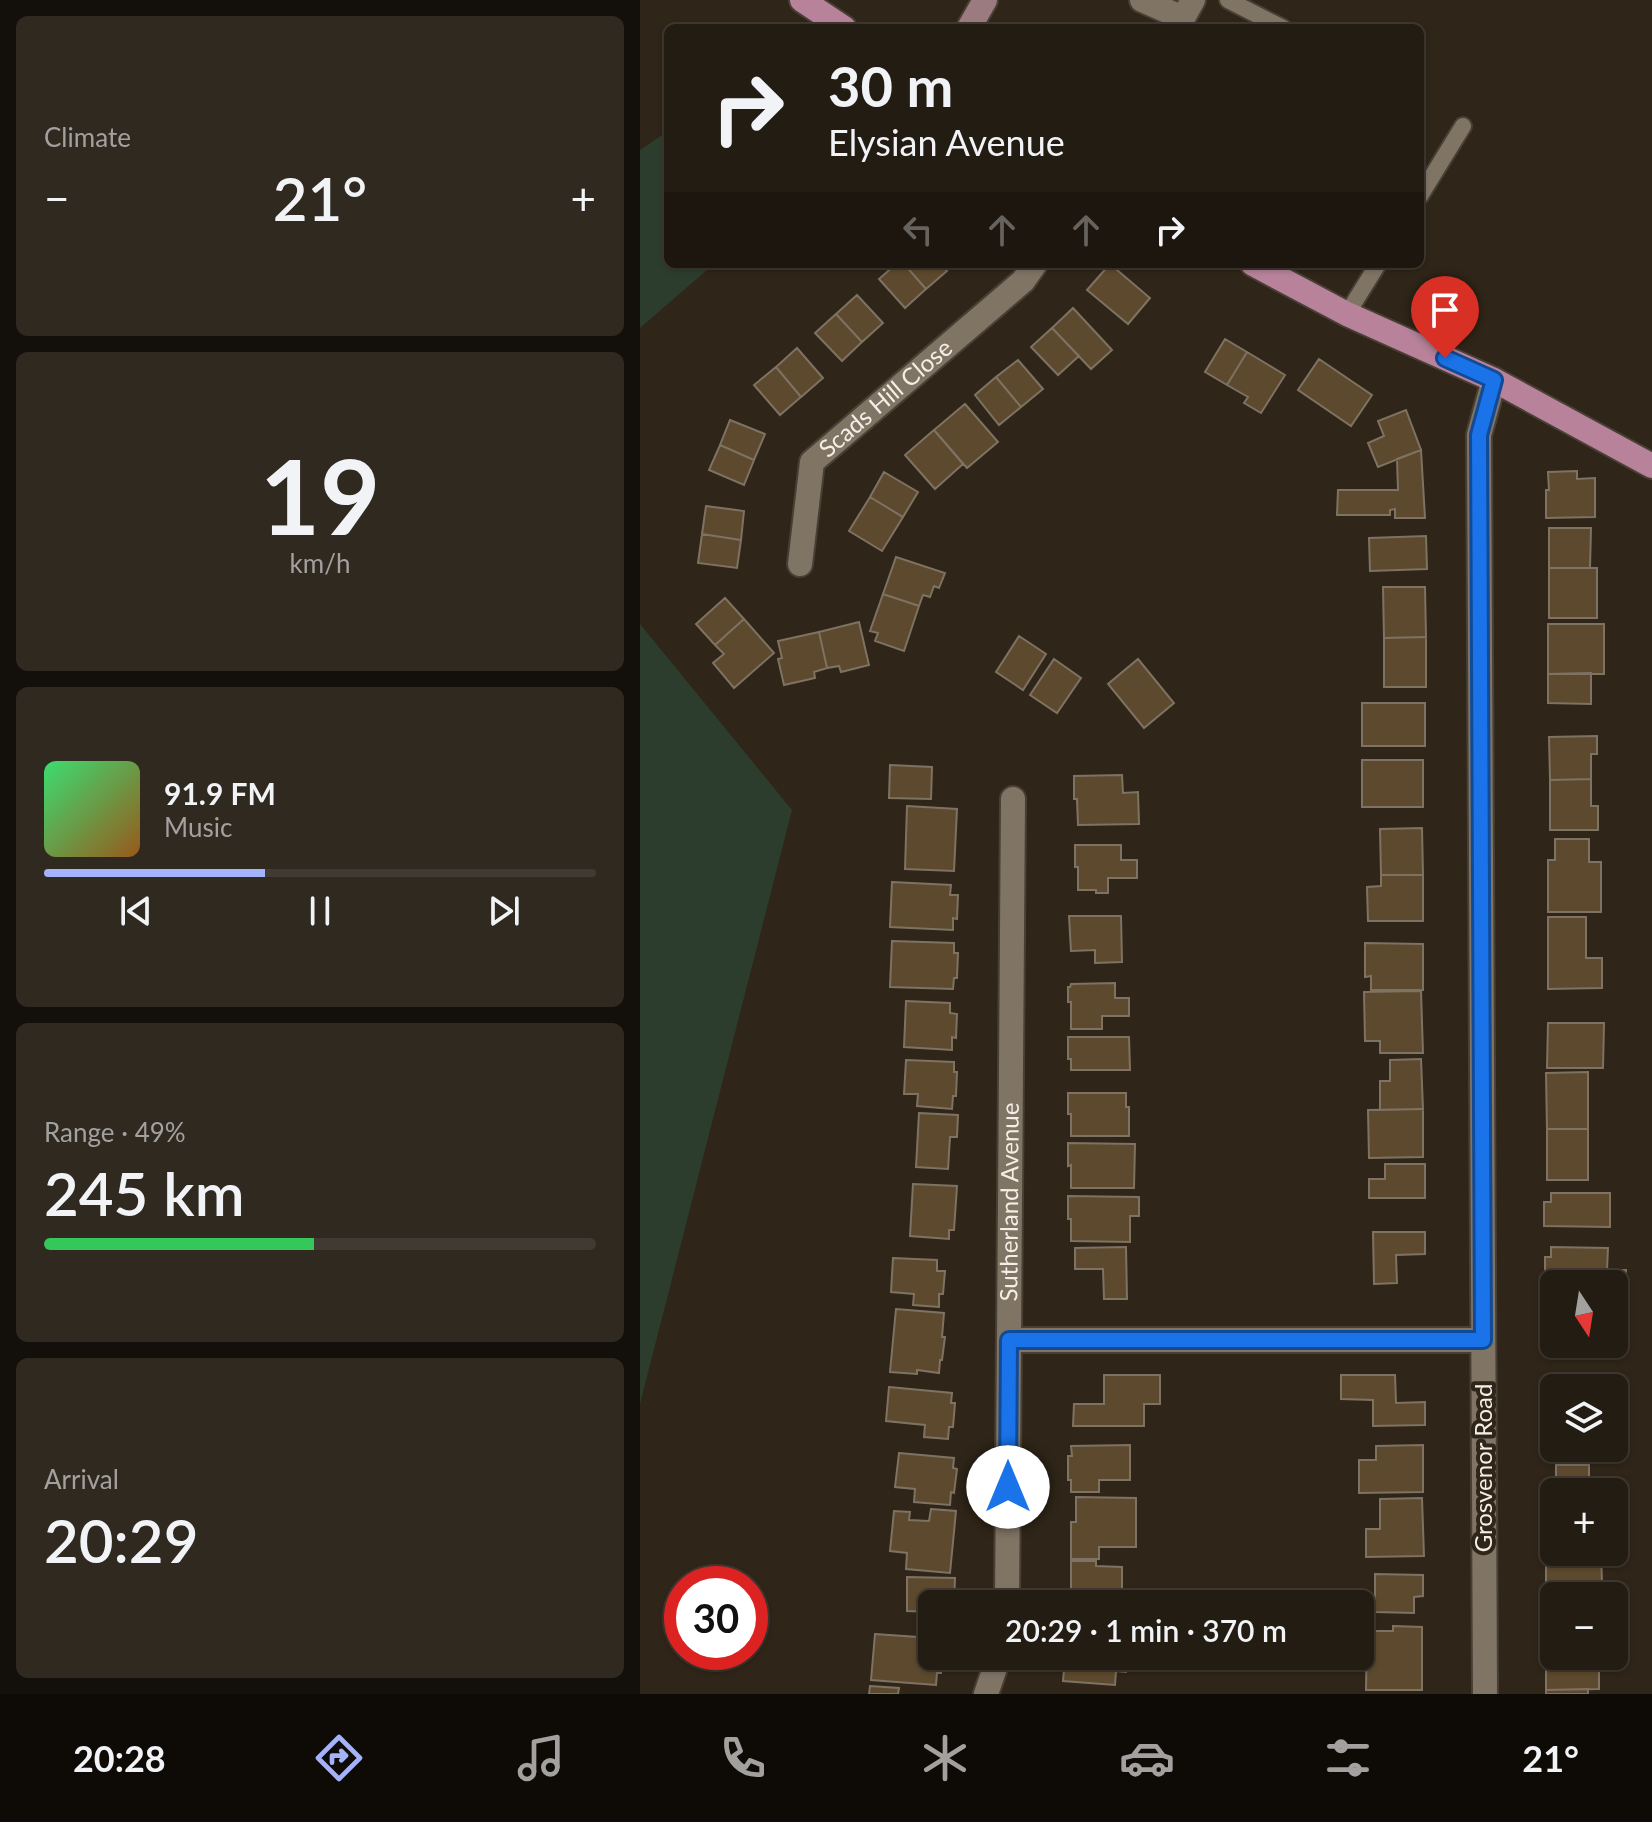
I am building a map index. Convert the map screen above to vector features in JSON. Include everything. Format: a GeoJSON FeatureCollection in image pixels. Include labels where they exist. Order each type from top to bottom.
{"type":"FeatureCollection","features":[{"type":"Feature","properties":{"kind":"main road"},"geometry":{"type":"LineString","coordinates":[[802,0],[838,24]]}},
{"type":"Feature","properties":{"kind":"main road"},"geometry":{"type":"LineString","coordinates":[[1261,268],[1347,314],[1494,380],[1652,466]]}},
{"type":"Feature","properties":{"kind":"street"},"geometry":{"type":"LineString","coordinates":[[971,24],[985,0]]}},
{"type":"Feature","properties":{"kind":"street"},"geometry":{"type":"LineString","coordinates":[[1142,0],[1183,18],[1193,0]]}},
{"type":"Feature","properties":{"kind":"street","name":"Scads Hill Close"},"geometry":{"type":"LineString","coordinates":[[800,564],[812,462],[1023,281],[1032,268]]}},
{"type":"Feature","properties":{"kind":"street","name":"Grosvenor Road"},"geometry":{"type":"LineString","coordinates":[[1485,1694],[1479,435],[1494,380]]}},
{"type":"Feature","properties":{"kind":"street","name":"Sutherland Avenue"},"geometry":{"type":"LineString","coordinates":[[1007,1590],[1013,799]]}},
{"type":"Feature","properties":{"kind":"street"},"geometry":{"type":"LineString","coordinates":[[1009,1340],[1483,1340]]}},
{"type":"Feature","properties":{"kind":"street"},"geometry":{"type":"LineString","coordinates":[[986,1694],[994,1670]]}},
{"type":"Feature","properties":{"kind":"lane"},"geometry":{"type":"LineString","coordinates":[[1228,0],[1275,24]]}},
{"type":"Feature","properties":{"kind":"lane"},"geometry":{"type":"LineString","coordinates":[[1424,189],[1463,126]]}},
{"type":"Feature","properties":{"kind":"lane"},"geometry":{"type":"LineString","coordinates":[[1347,314],[1376,268]]}},
{"type":"Feature","properties":{"kind":"green space"},"geometry":{"type":"Polygon","coordinates":[[[664,134],[664,268],[709,268],[640,328],[640,150],[664,134]]]}},
{"type":"Feature","properties":{"kind":"green space"},"geometry":{"type":"Polygon","coordinates":[[[640,624],[792,810],[640,1404],[640,624]]]}},
{"type":"Feature","properties":{"kind":"building"},"geometry":{"type":"Polygon","coordinates":[[[891,268],[908,268],[926,289],[905,308],[879,279],[891,268]]]}},
{"type":"Feature","properties":{"kind":"building"},"geometry":{"type":"Polygon","coordinates":[[[908,268],[944,268],[947,271],[926,289],[908,268]]]}},
{"type":"Feature","properties":{"kind":"building"},"geometry":{"type":"Polygon","coordinates":[[[1106,268],[1115,268],[1150,298],[1128,324],[1087,290],[1106,268]]]}},
{"type":"Feature","properties":{"kind":"building"},"geometry":{"type":"Polygon","coordinates":[[[857,295],[883,323],[862,342],[836,314],[857,295]]]}},
{"type":"Feature","properties":{"kind":"building"},"geometry":{"type":"Polygon","coordinates":[[[1073,308],[1112,350],[1091,369],[1052,328],[1073,308]]]}},
{"type":"Feature","properties":{"kind":"building"},"geometry":{"type":"Polygon","coordinates":[[[836,314],[862,342],[842,361],[815,333],[836,314]]]}},
{"type":"Feature","properties":{"kind":"building"},"geometry":{"type":"Polygon","coordinates":[[[1052,328],[1079,356],[1058,375],[1031,347],[1052,328]]]}},
{"type":"Feature","properties":{"kind":"building"},"geometry":{"type":"Polygon","coordinates":[[[1225,339],[1247,352],[1227,385],[1205,372],[1225,339]]]}},
{"type":"Feature","properties":{"kind":"building"},"geometry":{"type":"Polygon","coordinates":[[[797,348],[823,378],[801,397],[776,367],[797,348]]]}},
{"type":"Feature","properties":{"kind":"building"},"geometry":{"type":"Polygon","coordinates":[[[1247,352],[1285,375],[1261,413],[1244,403],[1248,397],[1227,385],[1247,352]]]}},
{"type":"Feature","properties":{"kind":"building"},"geometry":{"type":"Polygon","coordinates":[[[1319,359],[1372,395],[1351,426],[1298,390],[1319,359]]]}},
{"type":"Feature","properties":{"kind":"building"},"geometry":{"type":"Polygon","coordinates":[[[1018,360],[1043,389],[1021,407],[996,377],[1018,360]]]}},
{"type":"Feature","properties":{"kind":"building"},"geometry":{"type":"Polygon","coordinates":[[[776,367],[801,397],[780,415],[754,385],[776,367]]]}},
{"type":"Feature","properties":{"kind":"building"},"geometry":{"type":"Polygon","coordinates":[[[996,377],[1021,407],[999,425],[975,395],[996,377]]]}},
{"type":"Feature","properties":{"kind":"building"},"geometry":{"type":"Polygon","coordinates":[[[965,404],[998,442],[967,468],[934,430],[965,404]]]}},
{"type":"Feature","properties":{"kind":"building"},"geometry":{"type":"Polygon","coordinates":[[[1406,410],[1421,450],[1378,467],[1368,443],[1384,436],[1378,421],[1406,410]]]}},
{"type":"Feature","properties":{"kind":"building"},"geometry":{"type":"Polygon","coordinates":[[[730,420],[765,434],[754,460],[720,445],[730,420]]]}},
{"type":"Feature","properties":{"kind":"building"},"geometry":{"type":"Polygon","coordinates":[[[934,430],[963,464],[935,489],[905,455],[934,430]]]}},
{"type":"Feature","properties":{"kind":"building"},"geometry":{"type":"Polygon","coordinates":[[[720,445],[754,460],[744,485],[709,470],[720,445]]]}},
{"type":"Feature","properties":{"kind":"building"},"geometry":{"type":"Polygon","coordinates":[[[1421,450],[1425,518],[1395,518],[1395,509],[1390,510],[1390,515],[1337,515],[1338,490],[1398,490],[1397,459],[1421,450]]]}},
{"type":"Feature","properties":{"kind":"building"},"geometry":{"type":"Polygon","coordinates":[[[1577,471],[1577,479],[1595,478],[1595,517],[1546,518],[1548,472],[1577,471]]]}},
{"type":"Feature","properties":{"kind":"building"},"geometry":{"type":"Polygon","coordinates":[[[884,472],[918,492],[903,517],[870,497],[884,472]]]}},
{"type":"Feature","properties":{"kind":"building"},"geometry":{"type":"Polygon","coordinates":[[[870,497],[903,517],[882,551],[849,531],[870,497]]]}},
{"type":"Feature","properties":{"kind":"building"},"geometry":{"type":"Polygon","coordinates":[[[706,506],[744,511],[741,540],[702,534],[706,506]]]}},
{"type":"Feature","properties":{"kind":"building"},"geometry":{"type":"Polygon","coordinates":[[[1549,528],[1591,528],[1590,568],[1549,568],[1549,528]]]}},
{"type":"Feature","properties":{"kind":"building"},"geometry":{"type":"Polygon","coordinates":[[[702,534],[741,540],[737,568],[698,563],[702,534]]]}},
{"type":"Feature","properties":{"kind":"building"},"geometry":{"type":"Polygon","coordinates":[[[1426,536],[1427,569],[1370,571],[1369,538],[1426,536]]]}},
{"type":"Feature","properties":{"kind":"building"},"geometry":{"type":"Polygon","coordinates":[[[896,557],[945,573],[939,588],[934,586],[930,597],[923,595],[919,606],[883,594],[896,557]]]}},
{"type":"Feature","properties":{"kind":"building"},"geometry":{"type":"Polygon","coordinates":[[[1549,568],[1597,568],[1597,618],[1549,618],[1549,568]]]}},
{"type":"Feature","properties":{"kind":"building"},"geometry":{"type":"Polygon","coordinates":[[[1383,587],[1425,587],[1426,637],[1384,638],[1383,587]]]}},
{"type":"Feature","properties":{"kind":"building"},"geometry":{"type":"Polygon","coordinates":[[[883,594],[919,606],[904,651],[875,641],[878,633],[870,631],[883,594]]]}},
{"type":"Feature","properties":{"kind":"building"},"geometry":{"type":"Polygon","coordinates":[[[725,598],[744,619],[715,645],[696,624],[725,598]]]}},
{"type":"Feature","properties":{"kind":"building"},"geometry":{"type":"Polygon","coordinates":[[[744,619],[774,653],[734,688],[713,663],[724,654],[715,645],[744,619]]]}},
{"type":"Feature","properties":{"kind":"building"},"geometry":{"type":"Polygon","coordinates":[[[859,622],[869,665],[841,672],[839,666],[827,668],[819,632],[859,622]]]}},
{"type":"Feature","properties":{"kind":"building"},"geometry":{"type":"Polygon","coordinates":[[[1548,624],[1604,624],[1604,674],[1548,674],[1548,624]]]}},
{"type":"Feature","properties":{"kind":"building"},"geometry":{"type":"Polygon","coordinates":[[[819,632],[827,668],[814,672],[815,678],[784,685],[778,659],[782,658],[778,641],[819,632]]]}},
{"type":"Feature","properties":{"kind":"building"},"geometry":{"type":"Polygon","coordinates":[[[1019,636],[1046,654],[1023,690],[996,672],[1019,636]]]}},
{"type":"Feature","properties":{"kind":"building"},"geometry":{"type":"Polygon","coordinates":[[[1426,637],[1426,687],[1384,687],[1384,638],[1426,637]]]}},
{"type":"Feature","properties":{"kind":"building"},"geometry":{"type":"Polygon","coordinates":[[[1054,659],[1081,678],[1057,713],[1030,695],[1054,659]]]}},
{"type":"Feature","properties":{"kind":"building"},"geometry":{"type":"Polygon","coordinates":[[[1138,659],[1174,703],[1144,728],[1108,684],[1138,659]]]}},
{"type":"Feature","properties":{"kind":"building"},"geometry":{"type":"Polygon","coordinates":[[[1591,673],[1591,704],[1548,703],[1548,674],[1591,673]]]}},
{"type":"Feature","properties":{"kind":"building"},"geometry":{"type":"Polygon","coordinates":[[[1362,703],[1425,703],[1425,746],[1362,746],[1362,703]]]}},
{"type":"Feature","properties":{"kind":"building"},"geometry":{"type":"Polygon","coordinates":[[[1597,736],[1597,754],[1591,754],[1591,779],[1550,780],[1549,737],[1597,736]]]}},
{"type":"Feature","properties":{"kind":"building"},"geometry":{"type":"Polygon","coordinates":[[[1362,760],[1423,760],[1423,807],[1362,807],[1362,760]]]}},
{"type":"Feature","properties":{"kind":"building"},"geometry":{"type":"Polygon","coordinates":[[[890,765],[932,767],[931,799],[889,798],[890,765]]]}},
{"type":"Feature","properties":{"kind":"building"},"geometry":{"type":"Polygon","coordinates":[[[1122,775],[1123,793],[1138,792],[1139,824],[1078,825],[1074,776],[1122,775]]]}},
{"type":"Feature","properties":{"kind":"building"},"geometry":{"type":"Polygon","coordinates":[[[1591,779],[1591,806],[1598,806],[1598,830],[1550,830],[1550,780],[1591,779]]]}},
{"type":"Feature","properties":{"kind":"building"},"geometry":{"type":"Polygon","coordinates":[[[907,806],[957,809],[954,871],[905,869],[907,806]]]}},
{"type":"Feature","properties":{"kind":"building"},"geometry":{"type":"Polygon","coordinates":[[[1422,828],[1423,875],[1381,875],[1380,829],[1422,828]]]}},
{"type":"Feature","properties":{"kind":"building"},"geometry":{"type":"Polygon","coordinates":[[[1555,839],[1589,839],[1589,862],[1601,862],[1601,912],[1548,912],[1548,860],[1555,860],[1555,839]]]}},
{"type":"Feature","properties":{"kind":"building"},"geometry":{"type":"Polygon","coordinates":[[[1075,845],[1121,845],[1121,860],[1137,860],[1137,878],[1108,878],[1108,893],[1078,890],[1075,845]]]}},
{"type":"Feature","properties":{"kind":"building"},"geometry":{"type":"Polygon","coordinates":[[[1381,875],[1423,875],[1423,921],[1368,921],[1367,887],[1381,886],[1381,875]]]}},
{"type":"Feature","properties":{"kind":"building"},"geometry":{"type":"Polygon","coordinates":[[[892,882],[951,885],[950,895],[958,895],[957,919],[953,918],[953,930],[890,927],[892,882]]]}},
{"type":"Feature","properties":{"kind":"building"},"geometry":{"type":"Polygon","coordinates":[[[1069,916],[1121,916],[1122,962],[1095,963],[1095,950],[1071,951],[1069,916]]]}},
{"type":"Feature","properties":{"kind":"building"},"geometry":{"type":"Polygon","coordinates":[[[1548,917],[1586,917],[1586,958],[1602,958],[1602,988],[1548,989],[1548,917]]]}},
{"type":"Feature","properties":{"kind":"building"},"geometry":{"type":"Polygon","coordinates":[[[892,941],[954,943],[954,953],[958,953],[957,978],[954,978],[953,989],[890,987],[892,941]]]}},
{"type":"Feature","properties":{"kind":"building"},"geometry":{"type":"Polygon","coordinates":[[[1365,943],[1423,944],[1423,990],[1371,990],[1371,976],[1365,977],[1365,943]]]}},
{"type":"Feature","properties":{"kind":"building"},"geometry":{"type":"Polygon","coordinates":[[[1115,983],[1115,998],[1129,998],[1129,1016],[1102,1016],[1102,1029],[1071,1029],[1068,987],[1071,984],[1115,983]]]}},
{"type":"Feature","properties":{"kind":"building"},"geometry":{"type":"Polygon","coordinates":[[[1421,991],[1423,1053],[1380,1053],[1380,1041],[1365,1041],[1364,992],[1421,991]]]}},
{"type":"Feature","properties":{"kind":"building"},"geometry":{"type":"Polygon","coordinates":[[[906,1001],[950,1003],[950,1013],[957,1014],[952,1050],[904,1047],[906,1001]]]}},
{"type":"Feature","properties":{"kind":"building"},"geometry":{"type":"Polygon","coordinates":[[[1548,1023],[1604,1023],[1603,1068],[1547,1068],[1548,1023]]]}},
{"type":"Feature","properties":{"kind":"building"},"geometry":{"type":"Polygon","coordinates":[[[1068,1037],[1129,1037],[1130,1070],[1071,1070],[1068,1037]]]}},
{"type":"Feature","properties":{"kind":"building"},"geometry":{"type":"Polygon","coordinates":[[[1421,1059],[1423,1109],[1380,1110],[1380,1081],[1390,1081],[1390,1060],[1421,1059]]]}},
{"type":"Feature","properties":{"kind":"building"},"geometry":{"type":"Polygon","coordinates":[[[906,1060],[954,1062],[954,1072],[957,1072],[956,1096],[953,1096],[952,1109],[917,1106],[918,1094],[904,1094],[906,1060]]]}},
{"type":"Feature","properties":{"kind":"building"},"geometry":{"type":"Polygon","coordinates":[[[1588,1072],[1588,1129],[1547,1129],[1546,1073],[1588,1072]]]}},
{"type":"Feature","properties":{"kind":"building"},"geometry":{"type":"Polygon","coordinates":[[[1068,1093],[1126,1093],[1129,1136],[1071,1136],[1068,1093]]]}},
{"type":"Feature","properties":{"kind":"building"},"geometry":{"type":"Polygon","coordinates":[[[1423,1109],[1423,1157],[1369,1158],[1368,1110],[1423,1109]]]}},
{"type":"Feature","properties":{"kind":"building"},"geometry":{"type":"Polygon","coordinates":[[[919,1113],[958,1115],[957,1137],[950,1137],[948,1169],[916,1167],[919,1113]]]}},
{"type":"Feature","properties":{"kind":"building"},"geometry":{"type":"Polygon","coordinates":[[[1547,1129],[1588,1129],[1588,1180],[1547,1180],[1547,1129]]]}},
{"type":"Feature","properties":{"kind":"building"},"geometry":{"type":"Polygon","coordinates":[[[1068,1143],[1135,1144],[1134,1188],[1071,1188],[1068,1143]]]}},
{"type":"Feature","properties":{"kind":"building"},"geometry":{"type":"Polygon","coordinates":[[[1385,1164],[1425,1164],[1425,1198],[1369,1198],[1369,1179],[1385,1179],[1385,1164]]]}},
{"type":"Feature","properties":{"kind":"building"},"geometry":{"type":"Polygon","coordinates":[[[913,1184],[957,1186],[954,1230],[949,1230],[949,1239],[910,1236],[913,1184]]]}},
{"type":"Feature","properties":{"kind":"building"},"geometry":{"type":"Polygon","coordinates":[[[1551,1193],[1610,1193],[1610,1227],[1544,1226],[1544,1202],[1551,1202],[1551,1193]]]}},
{"type":"Feature","properties":{"kind":"building"},"geometry":{"type":"Polygon","coordinates":[[[1068,1196],[1139,1197],[1139,1216],[1130,1216],[1130,1242],[1071,1241],[1068,1196]]]}},
{"type":"Feature","properties":{"kind":"building"},"geometry":{"type":"Polygon","coordinates":[[[1373,1232],[1425,1232],[1425,1254],[1396,1255],[1397,1283],[1374,1284],[1373,1232]]]}},
{"type":"Feature","properties":{"kind":"building"},"geometry":{"type":"Polygon","coordinates":[[[1126,1247],[1127,1299],[1104,1299],[1103,1269],[1075,1269],[1075,1248],[1126,1247]]]}},
{"type":"Feature","properties":{"kind":"building"},"geometry":{"type":"Polygon","coordinates":[[[1551,1247],[1608,1248],[1607,1270],[1545,1270],[1545,1257],[1551,1257],[1551,1247]]]}},
{"type":"Feature","properties":{"kind":"building"},"geometry":{"type":"Polygon","coordinates":[[[893,1258],[937,1260],[937,1271],[945,1271],[939,1307],[913,1305],[914,1294],[891,1292],[893,1258]]]}},
{"type":"Feature","properties":{"kind":"building"},"geometry":{"type":"Polygon","coordinates":[[[896,1309],[944,1313],[942,1337],[945,1337],[939,1373],[917,1370],[917,1374],[890,1372],[896,1309]]]}},
{"type":"Feature","properties":{"kind":"building"},"geometry":{"type":"Polygon","coordinates":[[[1104,1375],[1160,1375],[1160,1404],[1144,1404],[1144,1426],[1073,1426],[1074,1404],[1104,1404],[1104,1375]]]}},
{"type":"Feature","properties":{"kind":"building"},"geometry":{"type":"Polygon","coordinates":[[[1341,1375],[1395,1375],[1396,1403],[1425,1402],[1425,1425],[1373,1426],[1373,1400],[1341,1399],[1341,1375]]]}},
{"type":"Feature","properties":{"kind":"building"},"geometry":{"type":"Polygon","coordinates":[[[889,1387],[952,1393],[951,1403],[955,1403],[953,1427],[949,1427],[948,1439],[924,1437],[925,1425],[886,1421],[889,1387]]]}},
{"type":"Feature","properties":{"kind":"building"},"geometry":{"type":"Polygon","coordinates":[[[1130,1445],[1130,1480],[1099,1480],[1099,1492],[1071,1492],[1068,1456],[1072,1456],[1071,1446],[1130,1445]]]}},
{"type":"Feature","properties":{"kind":"building"},"geometry":{"type":"Polygon","coordinates":[[[1423,1445],[1423,1492],[1359,1493],[1359,1460],[1376,1460],[1376,1446],[1423,1445]]]}},
{"type":"Feature","properties":{"kind":"building"},"geometry":{"type":"Polygon","coordinates":[[[899,1453],[954,1458],[953,1468],[957,1469],[950,1505],[914,1502],[915,1489],[895,1487],[899,1453]]]}},
{"type":"Feature","properties":{"kind":"building"},"geometry":{"type":"Polygon","coordinates":[[[1556,1465],[1589,1465],[1589,1478],[1556,1478],[1556,1465]]]}},
{"type":"Feature","properties":{"kind":"building"},"geometry":{"type":"Polygon","coordinates":[[[1076,1497],[1136,1498],[1136,1547],[1099,1547],[1099,1559],[1071,1559],[1071,1522],[1076,1522],[1076,1497]]]}},
{"type":"Feature","properties":{"kind":"building"},"geometry":{"type":"Polygon","coordinates":[[[1422,1498],[1424,1556],[1366,1557],[1366,1529],[1380,1529],[1380,1499],[1422,1498]]]}},
{"type":"Feature","properties":{"kind":"building"},"geometry":{"type":"Polygon","coordinates":[[[931,1509],[956,1511],[950,1573],[906,1569],[907,1553],[890,1551],[894,1511],[910,1512],[909,1520],[929,1521],[931,1509]]]}},
{"type":"Feature","properties":{"kind":"building"},"geometry":{"type":"Polygon","coordinates":[[[1071,1561],[1096,1561],[1096,1566],[1122,1567],[1122,1590],[1071,1590],[1071,1561]]]}},
{"type":"Feature","properties":{"kind":"building"},"geometry":{"type":"Polygon","coordinates":[[[1546,1566],[1601,1566],[1602,1582],[1546,1582],[1546,1566]]]}},
{"type":"Feature","properties":{"kind":"building"},"geometry":{"type":"Polygon","coordinates":[[[1375,1574],[1423,1575],[1423,1596],[1414,1597],[1414,1613],[1375,1612],[1375,1574]]]}},
{"type":"Feature","properties":{"kind":"building"},"geometry":{"type":"Polygon","coordinates":[[[907,1577],[955,1578],[955,1590],[918,1590],[918,1611],[907,1611],[907,1577]]]}},
{"type":"Feature","properties":{"kind":"building"},"geometry":{"type":"Polygon","coordinates":[[[1393,1626],[1422,1627],[1422,1690],[1366,1690],[1366,1670],[1374,1670],[1374,1631],[1393,1631],[1393,1626]]]}},
{"type":"Feature","properties":{"kind":"building"},"geometry":{"type":"Polygon","coordinates":[[[875,1634],[918,1637],[918,1670],[941,1670],[937,1673],[936,1685],[871,1680],[875,1634]]]}},
{"type":"Feature","properties":{"kind":"building"},"geometry":{"type":"Polygon","coordinates":[[[1064,1670],[1126,1670],[1116,1671],[1115,1685],[1063,1681],[1064,1670]]]}},
{"type":"Feature","properties":{"kind":"building"},"geometry":{"type":"Polygon","coordinates":[[[1546,1670],[1599,1670],[1599,1689],[1546,1690],[1546,1670]]]}},
{"type":"Feature","properties":{"kind":"building"},"geometry":{"type":"Polygon","coordinates":[[[870,1686],[899,1688],[898,1694],[869,1694],[870,1686]]]}},
{"type":"Feature","properties":{"kind":"building"},"geometry":{"type":"Polygon","coordinates":[[[1588,1689],[1588,1694],[1546,1694],[1546,1690],[1588,1689]]]}},
{"type":"Feature","properties":{"kind":"route"},"geometry":{"type":"LineString","coordinates":[[1008,1487],[1009,1340],[1483,1340],[1479,435],[1494,380],[1445,358]]}}]}
